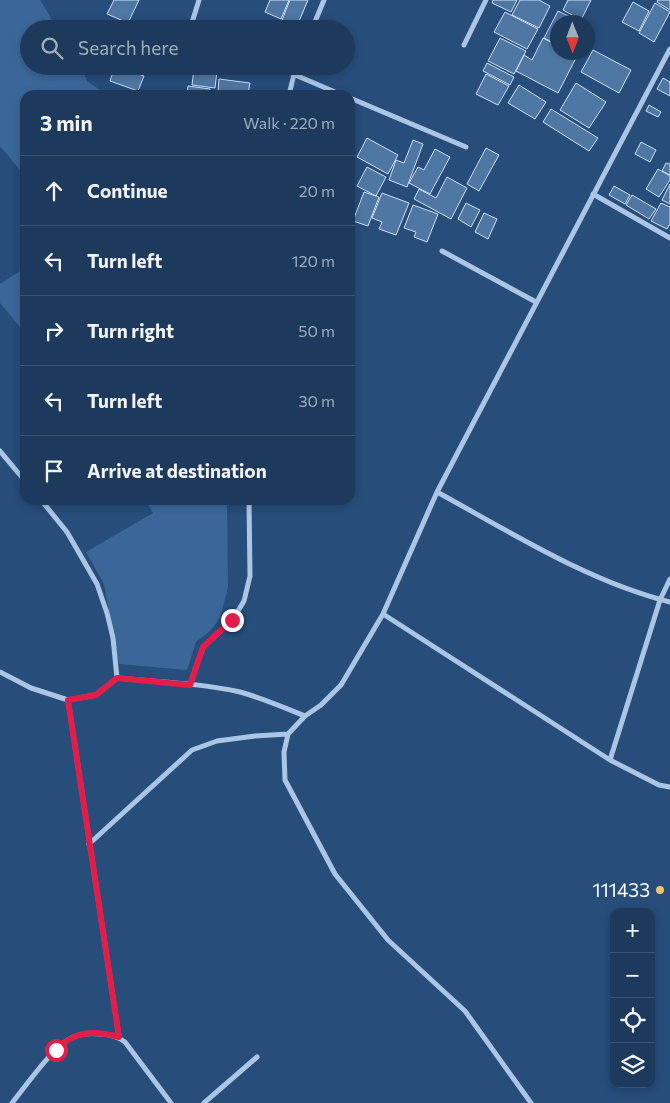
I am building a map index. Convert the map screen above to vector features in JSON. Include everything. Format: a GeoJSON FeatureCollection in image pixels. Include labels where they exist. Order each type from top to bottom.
{"type":"FeatureCollection","features":[{"type":"Feature","properties":{"kind":"street"},"geometry":{"type":"LineString","coordinates":[[193,20],[199,0]]}},
{"type":"Feature","properties":{"kind":"street"},"geometry":{"type":"LineString","coordinates":[[316,20],[324,0]]}},
{"type":"Feature","properties":{"kind":"street"},"geometry":{"type":"LineString","coordinates":[[464,45],[486,0]]}},
{"type":"Feature","properties":{"kind":"street"},"geometry":{"type":"LineString","coordinates":[[531,1103],[465,1010],[388,940],[335,874],[285,780],[284,752],[288,734],[305,716],[321,705],[341,686],[383,614],[437,492],[670,49]]}},
{"type":"Feature","properties":{"kind":"street"},"geometry":{"type":"LineString","coordinates":[[290,90],[293,75]]}},
{"type":"Feature","properties":{"kind":"street"},"geometry":{"type":"LineString","coordinates":[[295,75],[330,90]]}},
{"type":"Feature","properties":{"kind":"street"},"geometry":{"type":"LineString","coordinates":[[355,100],[466,147]]}},
{"type":"Feature","properties":{"kind":"street"},"geometry":{"type":"LineString","coordinates":[[593,194],[670,238]]}},
{"type":"Feature","properties":{"kind":"street"},"geometry":{"type":"LineString","coordinates":[[442,251],[536,302]]}},
{"type":"Feature","properties":{"kind":"street"},"geometry":{"type":"LineString","coordinates":[[0,451],[20,475]]}},
{"type":"Feature","properties":{"kind":"street"},"geometry":{"type":"LineString","coordinates":[[437,492],[553,556],[608,582],[670,602]]}},
{"type":"Feature","properties":{"kind":"street"},"geometry":{"type":"LineString","coordinates":[[45,505],[67,532],[97,584],[113,638],[117,678]]}},
{"type":"Feature","properties":{"kind":"street"},"geometry":{"type":"LineString","coordinates":[[190,685],[203,647],[232,620],[244,602],[250,576],[249,505]]}},
{"type":"Feature","properties":{"kind":"street"},"geometry":{"type":"LineString","coordinates":[[610,760],[660,600],[670,579]]}},
{"type":"Feature","properties":{"kind":"street"},"geometry":{"type":"LineString","coordinates":[[383,614],[610,760],[659,785],[670,787]]}},
{"type":"Feature","properties":{"kind":"street"},"geometry":{"type":"LineString","coordinates":[[0,672],[31,688],[68,700],[96,695],[117,678],[239,692],[305,716]]}},
{"type":"Feature","properties":{"kind":"street"},"geometry":{"type":"LineString","coordinates":[[68,700],[119,1037]]}},
{"type":"Feature","properties":{"kind":"street"},"geometry":{"type":"LineString","coordinates":[[89,844],[192,750],[218,741],[288,734]]}},
{"type":"Feature","properties":{"kind":"street"},"geometry":{"type":"LineString","coordinates":[[12,1103],[56,1050],[72,1037],[95,1033],[119,1037],[125,1042],[171,1103]]}},
{"type":"Feature","properties":{"kind":"street"},"geometry":{"type":"LineString","coordinates":[[204,1103],[257,1057]]}},
{"type":"Feature","properties":{"kind":"shaded area"},"geometry":{"type":"Polygon","coordinates":[[[0,0],[40,0],[51,20],[20,20],[20,75],[85,75],[87,81],[100,90],[20,90],[20,170],[0,146],[0,0]]]}},
{"type":"Feature","properties":{"kind":"shaded area"},"geometry":{"type":"Polygon","coordinates":[[[20,271],[20,327],[0,303],[0,284],[20,271]]]}},
{"type":"Feature","properties":{"kind":"shaded area"},"geometry":{"type":"Polygon","coordinates":[[[148,505],[227,505],[228,587],[220,618],[209,632],[196,642],[187,670],[119,664],[104,584],[86,552],[153,513],[148,505]]]}},
{"type":"Feature","properties":{"kind":"building"},"geometry":{"type":"Polygon","coordinates":[[[114,0],[139,0],[129,20],[121,20],[107,14],[114,0]]]}},
{"type":"Feature","properties":{"kind":"building"},"geometry":{"type":"Polygon","coordinates":[[[270,0],[289,0],[281,19],[265,12],[270,0]]]}},
{"type":"Feature","properties":{"kind":"building"},"geometry":{"type":"Polygon","coordinates":[[[290,0],[308,0],[300,20],[282,20],[290,0]]]}},
{"type":"Feature","properties":{"kind":"building"},"geometry":{"type":"Polygon","coordinates":[[[493,0],[517,0],[511,12],[492,3],[493,0]]]}},
{"type":"Feature","properties":{"kind":"building"},"geometry":{"type":"Polygon","coordinates":[[[520,0],[539,0],[550,6],[539,28],[512,15],[520,0]]]}},
{"type":"Feature","properties":{"kind":"building"},"geometry":{"type":"Polygon","coordinates":[[[568,0],[591,0],[584,15],[572,15],[563,10],[568,0]]]}},
{"type":"Feature","properties":{"kind":"building"},"geometry":{"type":"Polygon","coordinates":[[[658,0],[670,0],[670,10],[657,2],[658,0]]]}},
{"type":"Feature","properties":{"kind":"building"},"geometry":{"type":"Polygon","coordinates":[[[633,2],[649,11],[639,31],[622,22],[633,2]]]}},
{"type":"Feature","properties":{"kind":"building"},"geometry":{"type":"Polygon","coordinates":[[[655,3],[670,12],[654,42],[639,33],[655,3]]]}},
{"type":"Feature","properties":{"kind":"building"},"geometry":{"type":"Polygon","coordinates":[[[558,11],[566,15],[556,15],[558,11]]]}},
{"type":"Feature","properties":{"kind":"building"},"geometry":{"type":"Polygon","coordinates":[[[505,12],[538,29],[527,49],[494,32],[505,12]]]}},
{"type":"Feature","properties":{"kind":"building"},"geometry":{"type":"Polygon","coordinates":[[[550,26],[550,41],[544,38],[550,26]]]}},
{"type":"Feature","properties":{"kind":"building"},"geometry":{"type":"Polygon","coordinates":[[[500,38],[526,51],[514,74],[488,61],[500,38]]]}},
{"type":"Feature","properties":{"kind":"building"},"geometry":{"type":"Polygon","coordinates":[[[543,38],[550,42],[550,60],[575,60],[558,93],[516,71],[524,55],[532,60],[543,38]]]}},
{"type":"Feature","properties":{"kind":"building"},"geometry":{"type":"Polygon","coordinates":[[[595,51],[631,70],[619,93],[581,72],[588,60],[595,60],[595,51]]]}},
{"type":"Feature","properties":{"kind":"building"},"geometry":{"type":"Polygon","coordinates":[[[487,63],[514,77],[510,85],[483,71],[487,63]]]}},
{"type":"Feature","properties":{"kind":"building"},"geometry":{"type":"Polygon","coordinates":[[[486,74],[509,86],[498,105],[476,94],[486,74]]]}},
{"type":"Feature","properties":{"kind":"building"},"geometry":{"type":"Polygon","coordinates":[[[112,75],[144,76],[138,90],[110,81],[112,75]]]}},
{"type":"Feature","properties":{"kind":"building"},"geometry":{"type":"Polygon","coordinates":[[[193,75],[217,75],[215,88],[192,85],[193,75]]]}},
{"type":"Feature","properties":{"kind":"building"},"geometry":{"type":"Polygon","coordinates":[[[663,78],[670,82],[670,96],[657,89],[663,78]]]}},
{"type":"Feature","properties":{"kind":"building"},"geometry":{"type":"Polygon","coordinates":[[[219,79],[250,83],[249,90],[218,90],[219,79]]]}},
{"type":"Feature","properties":{"kind":"building"},"geometry":{"type":"Polygon","coordinates":[[[576,83],[606,102],[589,128],[560,110],[576,83]]]}},
{"type":"Feature","properties":{"kind":"building"},"geometry":{"type":"Polygon","coordinates":[[[519,85],[546,102],[535,119],[508,103],[519,85]]]}},
{"type":"Feature","properties":{"kind":"building"},"geometry":{"type":"Polygon","coordinates":[[[188,86],[210,89],[210,90],[188,90],[188,86]]]}},
{"type":"Feature","properties":{"kind":"building"},"geometry":{"type":"Polygon","coordinates":[[[649,105],[661,112],[658,117],[646,111],[649,105]]]}},
{"type":"Feature","properties":{"kind":"building"},"geometry":{"type":"Polygon","coordinates":[[[551,109],[598,138],[589,151],[543,122],[551,109]]]}},
{"type":"Feature","properties":{"kind":"building"},"geometry":{"type":"Polygon","coordinates":[[[367,138],[398,155],[388,174],[357,157],[367,138]]]}},
{"type":"Feature","properties":{"kind":"building"},"geometry":{"type":"Polygon","coordinates":[[[413,140],[423,144],[407,187],[389,180],[396,160],[404,163],[413,140]]]}},
{"type":"Feature","properties":{"kind":"building"},"geometry":{"type":"Polygon","coordinates":[[[641,142],[656,150],[650,162],[635,154],[641,142]]]}},
{"type":"Feature","properties":{"kind":"building"},"geometry":{"type":"Polygon","coordinates":[[[486,148],[499,155],[479,191],[467,184],[486,148]]]}},
{"type":"Feature","properties":{"kind":"building"},"geometry":{"type":"Polygon","coordinates":[[[435,149],[450,157],[430,194],[409,183],[418,167],[424,170],[435,149]]]}},
{"type":"Feature","properties":{"kind":"building"},"geometry":{"type":"Polygon","coordinates":[[[666,163],[670,164],[670,175],[662,171],[666,163]]]}},
{"type":"Feature","properties":{"kind":"building"},"geometry":{"type":"Polygon","coordinates":[[[367,167],[386,177],[376,196],[357,186],[367,167]]]}},
{"type":"Feature","properties":{"kind":"building"},"geometry":{"type":"Polygon","coordinates":[[[658,169],[670,176],[670,180],[659,197],[646,189],[658,169]]]}},
{"type":"Feature","properties":{"kind":"building"},"geometry":{"type":"Polygon","coordinates":[[[447,177],[467,188],[451,219],[414,199],[419,189],[436,198],[447,177]]]}},
{"type":"Feature","properties":{"kind":"building"},"geometry":{"type":"Polygon","coordinates":[[[670,184],[670,204],[662,200],[670,184]]]}},
{"type":"Feature","properties":{"kind":"building"},"geometry":{"type":"Polygon","coordinates":[[[614,186],[630,195],[625,204],[609,195],[614,186]]]}},
{"type":"Feature","properties":{"kind":"building"},"geometry":{"type":"Polygon","coordinates":[[[364,192],[379,197],[368,226],[355,222],[355,216],[364,192]]]}},
{"type":"Feature","properties":{"kind":"building"},"geometry":{"type":"Polygon","coordinates":[[[382,193],[409,203],[396,235],[379,229],[382,222],[372,218],[382,193]]]}},
{"type":"Feature","properties":{"kind":"building"},"geometry":{"type":"Polygon","coordinates":[[[632,195],[656,209],[649,219],[626,205],[632,195]]]}},
{"type":"Feature","properties":{"kind":"building"},"geometry":{"type":"Polygon","coordinates":[[[466,203],[480,210],[471,227],[458,219],[466,203]]]}},
{"type":"Feature","properties":{"kind":"building"},"geometry":{"type":"Polygon","coordinates":[[[661,203],[670,207],[670,224],[667,229],[651,221],[661,203]]]}},
{"type":"Feature","properties":{"kind":"building"},"geometry":{"type":"Polygon","coordinates":[[[413,205],[438,214],[427,242],[414,237],[416,232],[404,228],[413,205]]]}},
{"type":"Feature","properties":{"kind":"building"},"geometry":{"type":"Polygon","coordinates":[[[484,213],[497,219],[488,239],[475,232],[484,213]]]}},
{"type":"Feature","properties":{"kind":"place","name":"111433"},"geometry":{"type":"Point","coordinates":[660,890]}},
{"type":"Feature","properties":{"kind":"route"},"geometry":{"type":"LineString","coordinates":[[56,1050],[72,1037],[95,1033],[119,1037],[68,700],[96,695],[117,678],[190,685],[203,647],[232,620]]}}]}
